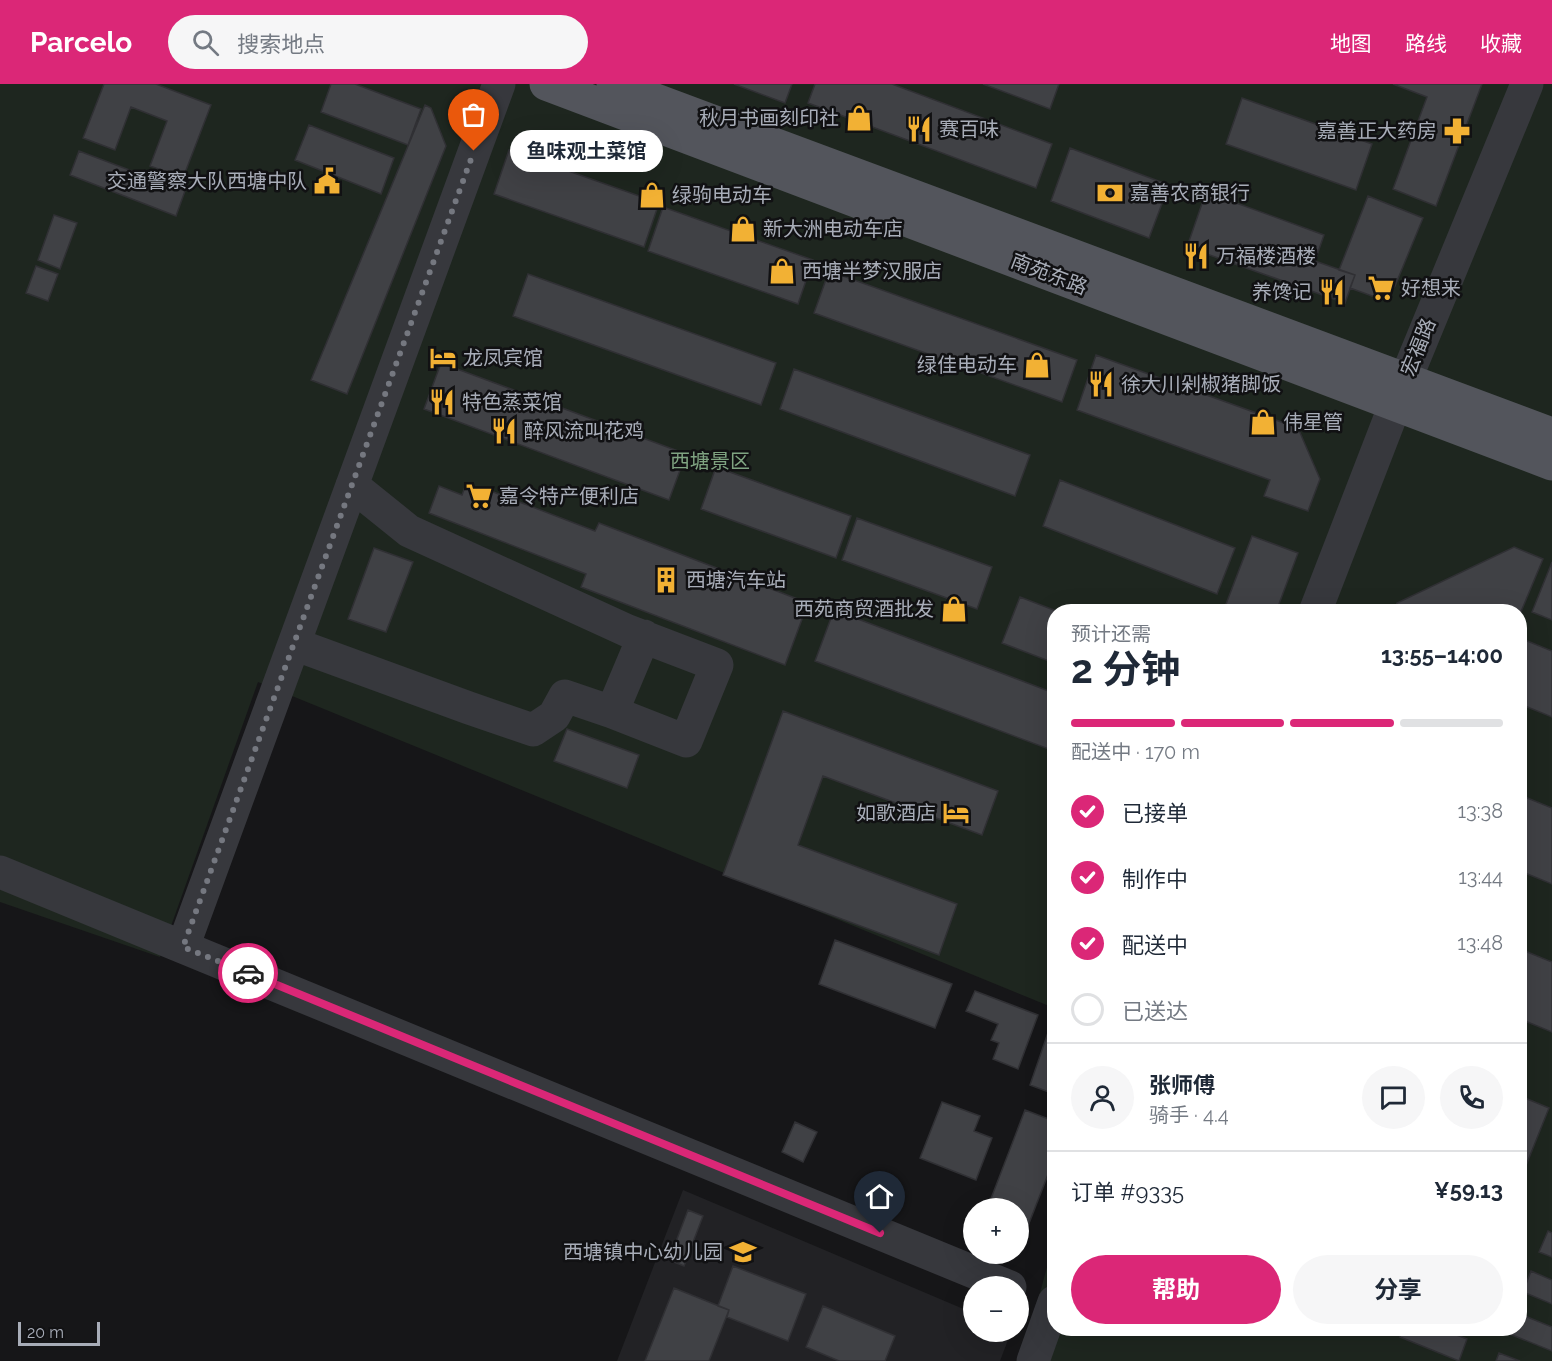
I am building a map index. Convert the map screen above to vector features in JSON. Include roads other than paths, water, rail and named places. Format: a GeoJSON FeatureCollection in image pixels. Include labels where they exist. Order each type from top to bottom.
{"type":"FeatureCollection","features":[{"type":"Feature","properties":{"kind":"main road","name":"南苑东路"},"geometry":{"type":"LineString","coordinates":[[546,84],[1400,392],[1552,434]]}},
{"type":"Feature","properties":{"kind":"main road","name":"南苑东路"},"geometry":{"type":"LineString","coordinates":[[614,84],[1400,392],[1552,464]]}},
{"type":"Feature","properties":{"kind":"street"},"geometry":{"type":"LineString","coordinates":[[183,947],[499,84]]}},
{"type":"Feature","properties":{"kind":"street","name":"宏福路"},"geometry":{"type":"LineString","coordinates":[[1318,604],[1400,392],[1527,84]]}},
{"type":"Feature","properties":{"kind":"street"},"geometry":{"type":"LineString","coordinates":[[294,644],[533,730],[554,716],[565,696],[686,741],[717,665],[618,626],[409,531],[352,485]]}},
{"type":"Feature","properties":{"kind":"street"},"geometry":{"type":"LineString","coordinates":[[612,712],[644,636]]}},
{"type":"Feature","properties":{"kind":"street"},"geometry":{"type":"LineString","coordinates":[[0,872],[983,1276]]}},
{"type":"Feature","properties":{"kind":"street"},"geometry":{"type":"LineString","coordinates":[[1029,1294],[1047,1301]]}},
{"type":"Feature","properties":{"kind":"street"},"geometry":{"type":"LineString","coordinates":[[1033,1361],[1047,1323]]}},
{"type":"Feature","properties":{"kind":"place","name":"秋月书画刻印社"},"geometry":{"type":"Point","coordinates":[859,118]}},
{"type":"Feature","properties":{"kind":"place","name":"赛百味"},"geometry":{"type":"Point","coordinates":[919,129]}},
{"type":"Feature","properties":{"kind":"place","name":"嘉善正大药房"},"geometry":{"type":"Point","coordinates":[1457,131]}},
{"type":"Feature","properties":{"kind":"place","name":"鱼味观土菜馆"},"geometry":{"type":"Point","coordinates":[474,151]}},
{"type":"Feature","properties":{"kind":"place","name":"交通警察大队西塘中队"},"geometry":{"type":"Point","coordinates":[327,181]}},
{"type":"Feature","properties":{"kind":"place","name":"嘉善农商银行"},"geometry":{"type":"Point","coordinates":[1110,193]}},
{"type":"Feature","properties":{"kind":"place","name":"绿驹电动车"},"geometry":{"type":"Point","coordinates":[652,195]}},
{"type":"Feature","properties":{"kind":"place","name":"新大洲电动车店"},"geometry":{"type":"Point","coordinates":[743,229]}},
{"type":"Feature","properties":{"kind":"place","name":"万福楼酒楼"},"geometry":{"type":"Point","coordinates":[1196,256]}},
{"type":"Feature","properties":{"kind":"place","name":"西塘半梦汉服店"},"geometry":{"type":"Point","coordinates":[782,271]}},
{"type":"Feature","properties":{"kind":"place","name":"好想来"},"geometry":{"type":"Point","coordinates":[1381,288]}},
{"type":"Feature","properties":{"kind":"place","name":"养馋记"},"geometry":{"type":"Point","coordinates":[1332,292]}},
{"type":"Feature","properties":{"kind":"place","name":"龙凤宾馆"},"geometry":{"type":"Point","coordinates":[443,358]}},
{"type":"Feature","properties":{"kind":"place","name":"绿佳电动车"},"geometry":{"type":"Point","coordinates":[1037,365]}},
{"type":"Feature","properties":{"kind":"place","name":"徐大川剁椒猪脚饭"},"geometry":{"type":"Point","coordinates":[1101,384]}},
{"type":"Feature","properties":{"kind":"place","name":"特色蒸菜馆"},"geometry":{"type":"Point","coordinates":[442,402]}},
{"type":"Feature","properties":{"kind":"place","name":"伟星管"},"geometry":{"type":"Point","coordinates":[1263,422]}},
{"type":"Feature","properties":{"kind":"place","name":"醉风流叫花鸡"},"geometry":{"type":"Point","coordinates":[504,431]}},
{"type":"Feature","properties":{"kind":"place","name":"嘉令特产便利店"},"geometry":{"type":"Point","coordinates":[479,496]}},
{"type":"Feature","properties":{"kind":"place","name":"西塘汽车站"},"geometry":{"type":"Point","coordinates":[666,580]}},
{"type":"Feature","properties":{"kind":"place","name":"西苑商贸酒批发"},"geometry":{"type":"Point","coordinates":[954,609]}},
{"type":"Feature","properties":{"kind":"place","name":"如歌酒店"},"geometry":{"type":"Point","coordinates":[956,813]}},
{"type":"Feature","properties":{"kind":"place","name":"西塘镇中心幼儿园"},"geometry":{"type":"Point","coordinates":[743,1252]}},
{"type":"Feature","properties":{"kind":"park label","name":"西塘景区"},"geometry":{"type":"Point","coordinates":[710,461]}}]}
